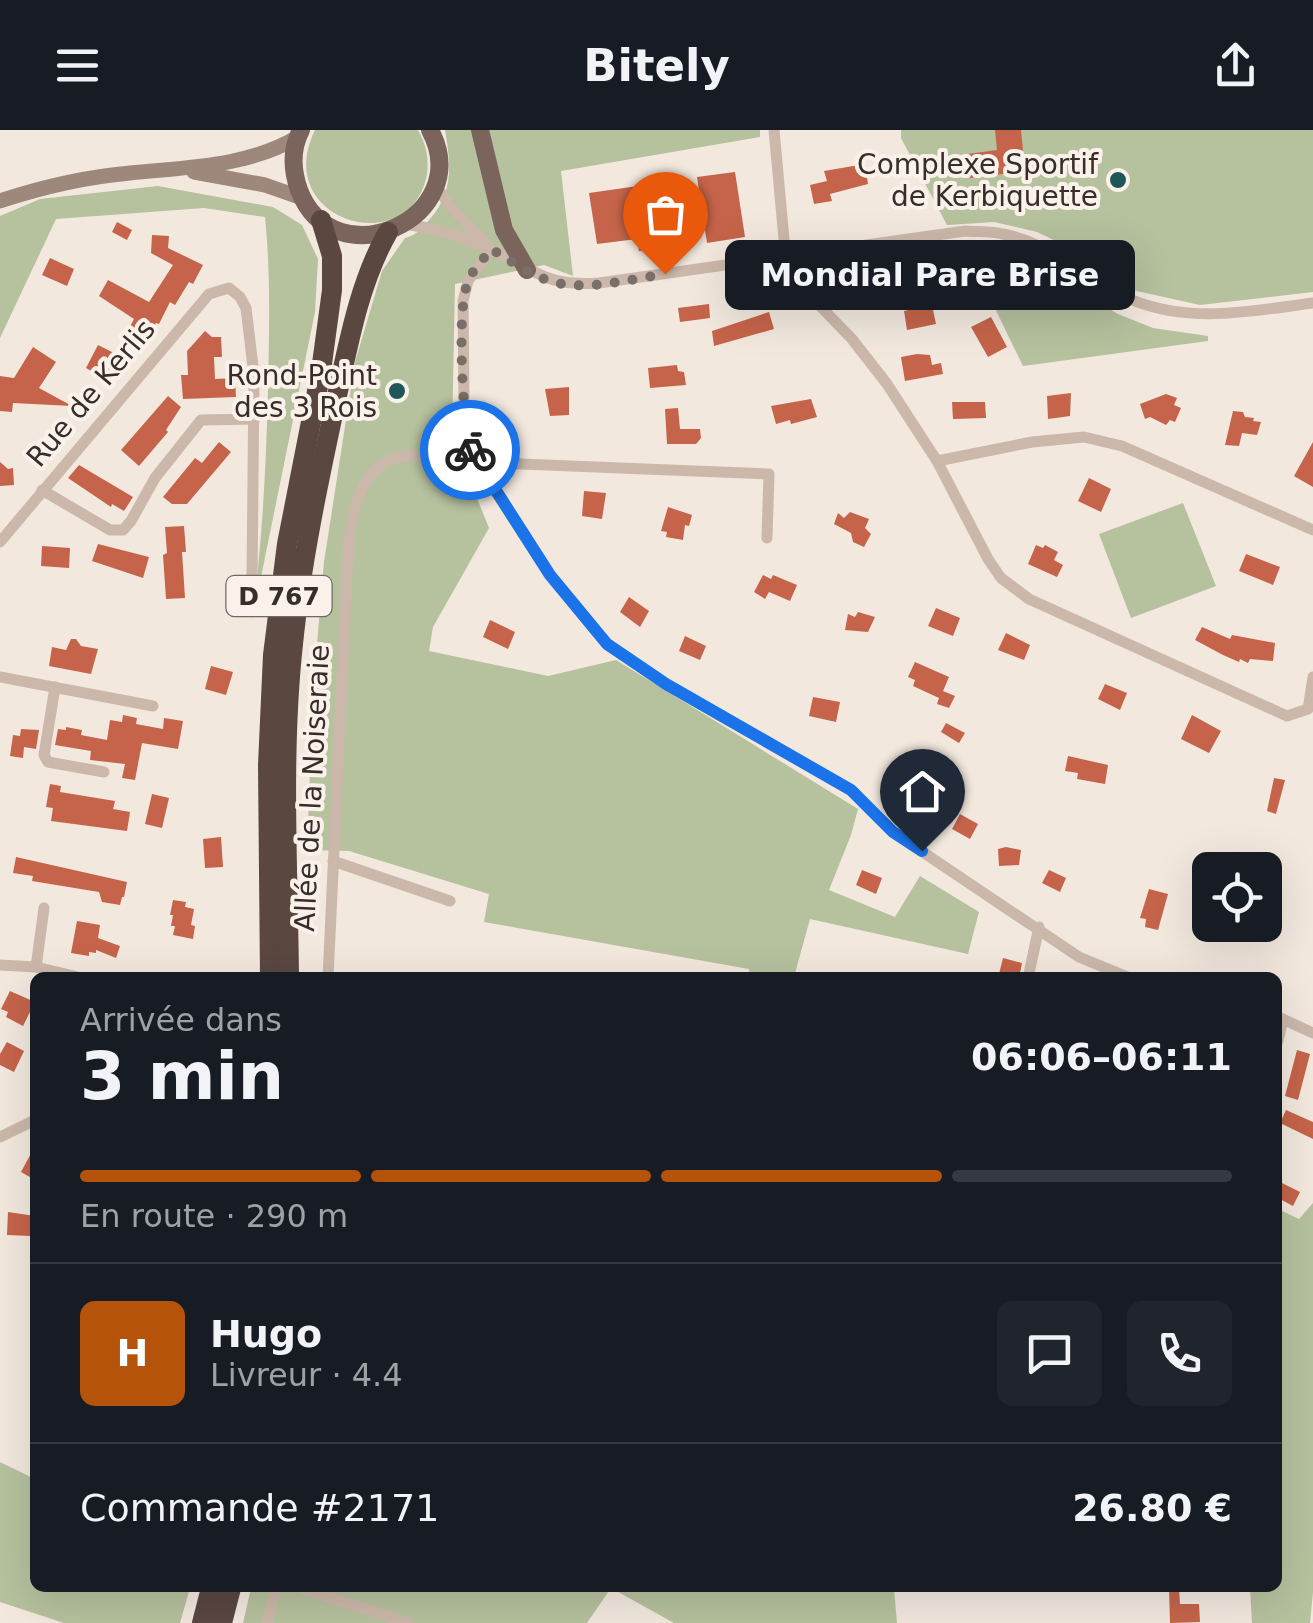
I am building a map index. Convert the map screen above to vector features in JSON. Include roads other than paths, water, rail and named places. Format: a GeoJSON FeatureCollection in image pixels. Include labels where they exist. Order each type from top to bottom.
{"type":"FeatureCollection","features":[{"type":"Feature","properties":{"kind":"highway","name":"D 767"},"geometry":{"type":"LineString","coordinates":[[270,972],[268,766],[272,673],[287,544],[321,371],[332,290],[332,256],[321,220]]}},
{"type":"Feature","properties":{"kind":"highway","name":"D 767"},"geometry":{"type":"LineString","coordinates":[[289,972],[288,731],[292,645],[302,567],[352,327],[373,261],[396,228]]}},
{"type":"Feature","properties":{"kind":"highway"},"geometry":{"type":"LineString","coordinates":[[202,1623],[210,1592]]}},
{"type":"Feature","properties":{"kind":"highway"},"geometry":{"type":"LineString","coordinates":[[222,1623],[230,1592]]}},
{"type":"Feature","properties":{"kind":"main road"},"geometry":{"type":"LineString","coordinates":[[480,130],[504,230],[527,270]]}},
{"type":"Feature","properties":{"kind":"main road"},"geometry":{"type":"LineString","coordinates":[[299,134],[293,157],[294,178],[302,198],[321,220],[358,235],[396,228],[424,207],[435,184],[438,161],[432,132]]}},
{"type":"Feature","properties":{"kind":"main road"},"geometry":{"type":"LineString","coordinates":[[0,201],[70,182],[131,172],[185,170],[263,154],[299,134]]}},
{"type":"Feature","properties":{"kind":"main road"},"geometry":{"type":"LineString","coordinates":[[185,170],[265,186],[302,198]]}},
{"type":"Feature","properties":{"kind":"street"},"geometry":{"type":"LineString","coordinates":[[774,130],[783,258],[792,276],[852,339],[887,384],[938,461],[1001,578],[1029,598],[1287,716],[1308,709],[1313,676]]}},
{"type":"Feature","properties":{"kind":"street"},"geometry":{"type":"LineString","coordinates":[[435,184],[449,205],[491,249]]}},
{"type":"Feature","properties":{"kind":"street"},"geometry":{"type":"LineString","coordinates":[[396,228],[435,228],[491,249],[562,284],[783,258],[955,232],[1002,234],[1039,246],[1132,300],[1168,311],[1192,316],[1218,315],[1313,303]]}},
{"type":"Feature","properties":{"kind":"street"},"geometry":{"type":"LineString","coordinates":[[491,249],[468,281],[464,300],[464,405],[470,452],[550,575],[607,644],[666,684],[851,790],[893,832],[1079,957],[1115,972]]}},
{"type":"Feature","properties":{"kind":"street","name":"Rue de Kerlis"},"geometry":{"type":"LineString","coordinates":[[0,542],[209,294],[229,288],[240,296],[246,308],[256,418]]}},
{"type":"Feature","properties":{"kind":"street"},"geometry":{"type":"LineString","coordinates":[[42,490],[110,530],[123,530],[155,478],[201,420],[256,418],[252,581]]}},
{"type":"Feature","properties":{"kind":"street"},"geometry":{"type":"LineString","coordinates":[[938,461],[1032,442],[1084,437],[1122,446],[1313,530]]}},
{"type":"Feature","properties":{"kind":"street","name":"Allée de la Noiseraie"},"geometry":{"type":"LineString","coordinates":[[328,972],[348,552],[354,509],[367,479],[384,461],[409,456],[450,460],[470,452]]}},
{"type":"Feature","properties":{"kind":"street"},"geometry":{"type":"LineString","coordinates":[[482,468],[493,463],[769,474],[767,538]]}},
{"type":"Feature","properties":{"kind":"street"},"geometry":{"type":"LineString","coordinates":[[0,677],[153,706]]}},
{"type":"Feature","properties":{"kind":"street"},"geometry":{"type":"LineString","coordinates":[[54,687],[44,756],[48,762],[104,772]]}},
{"type":"Feature","properties":{"kind":"street"},"geometry":{"type":"LineString","coordinates":[[333,861],[450,900]]}},
{"type":"Feature","properties":{"kind":"street"},"geometry":{"type":"LineString","coordinates":[[36,967],[44,908]]}},
{"type":"Feature","properties":{"kind":"street"},"geometry":{"type":"LineString","coordinates":[[1029,972],[1039,927]]}},
{"type":"Feature","properties":{"kind":"street"},"geometry":{"type":"LineString","coordinates":[[0,965],[54,972]]}},
{"type":"Feature","properties":{"kind":"street"},"geometry":{"type":"LineString","coordinates":[[1282,1019],[1313,1033]]}},
{"type":"Feature","properties":{"kind":"street"},"geometry":{"type":"LineString","coordinates":[[0,1137],[30,1122]]}},
{"type":"Feature","properties":{"kind":"street"},"geometry":{"type":"LineString","coordinates":[[266,1623],[275,1592]]}},
{"type":"Feature","properties":{"kind":"street"},"geometry":{"type":"LineString","coordinates":[[313,1592],[408,1623]]}},
{"type":"Feature","properties":{"kind":"place","name":"Complexe Sportif de Kerbiquette"},"geometry":{"type":"Point","coordinates":[1118,180]}},
{"type":"Feature","properties":{"kind":"place","name":"Mondial Pare Brise"},"geometry":{"type":"Point","coordinates":[665,274]}},
{"type":"Feature","properties":{"kind":"place","name":"Rond-Point des 3 Rois"},"geometry":{"type":"Point","coordinates":[397,391]}}]}
